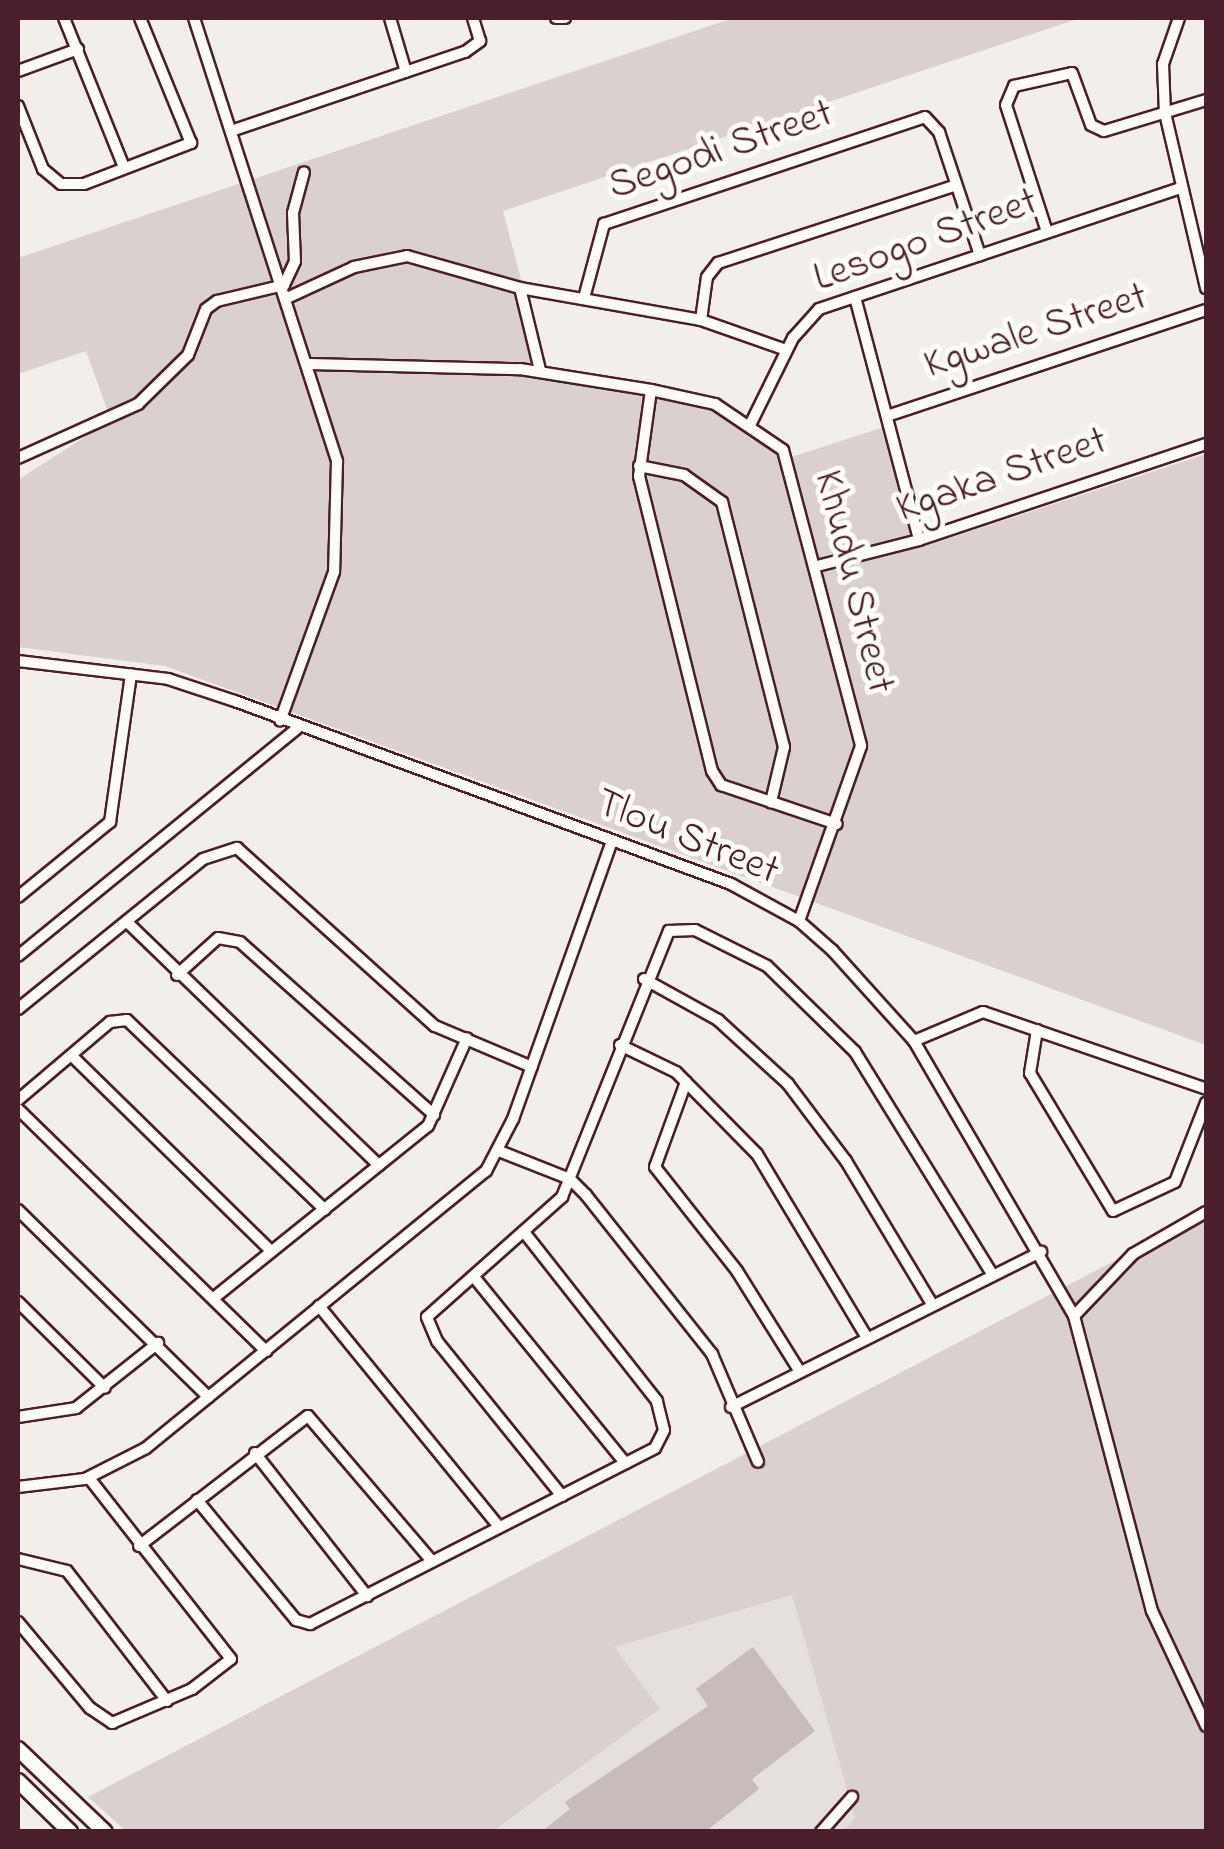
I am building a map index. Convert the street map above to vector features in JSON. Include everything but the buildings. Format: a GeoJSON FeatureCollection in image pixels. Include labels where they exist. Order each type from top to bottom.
{"type":"FeatureCollection","features":[{"type":"Feature","properties":{"kind":"main road"},"geometry":{"type":"LineString","coordinates":[[18,1748],[105,1832]]}},
{"type":"Feature","properties":{"kind":"main road"},"geometry":{"type":"LineString","coordinates":[[18,1781],[70,1832]]}},
{"type":"Feature","properties":{"kind":"street"},"geometry":{"type":"LineString","coordinates":[[64,18],[124,167]]}},
{"type":"Feature","properties":{"kind":"street"},"geometry":{"type":"LineString","coordinates":[[18,106],[55,183],[78,186],[192,143],[140,18]]}},
{"type":"Feature","properties":{"kind":"street"},"geometry":{"type":"LineString","coordinates":[[194,18],[310,364],[337,460],[341,530],[334,572],[280,721]]}},
{"type":"Feature","properties":{"kind":"street"},"geometry":{"type":"LineString","coordinates":[[390,18],[406,72]]}},
{"type":"Feature","properties":{"kind":"street"},"geometry":{"type":"LineString","coordinates":[[232,132],[476,46],[473,18]]}},
{"type":"Feature","properties":{"kind":"street"},"geometry":{"type":"LineString","coordinates":[[556,18],[564,18]]}},
{"type":"Feature","properties":{"kind":"street"},"geometry":{"type":"LineString","coordinates":[[1179,18],[1164,64],[1165,113],[1206,288]]}},
{"type":"Feature","properties":{"kind":"street"},"geometry":{"type":"LineString","coordinates":[[18,71],[78,49]]}},
{"type":"Feature","properties":{"kind":"street"},"geometry":{"type":"LineString","coordinates":[[1047,232],[1008,110],[1017,84],[1064,71],[1075,78],[1099,130],[1206,100]]}},
{"type":"Feature","properties":{"kind":"street","name":"Segodi Street"},"geometry":{"type":"LineString","coordinates":[[584,298],[608,222],[932,119],[954,186]]}},
{"type":"Feature","properties":{"kind":"street"},"geometry":{"type":"LineString","coordinates":[[284,285],[294,261],[293,213],[304,172]]}},
{"type":"Feature","properties":{"kind":"street"},"geometry":{"type":"LineString","coordinates":[[700,320],[718,263],[954,186],[980,255]]}},
{"type":"Feature","properties":{"kind":"street","name":"Lesogo Street"},"geometry":{"type":"LineString","coordinates":[[751,422],[786,350],[810,315],[1181,188]]}},
{"type":"Feature","properties":{"kind":"street"},"geometry":{"type":"LineString","coordinates":[[288,298],[400,256],[520,288],[700,320],[786,350]]}},
{"type":"Feature","properties":{"kind":"street"},"geometry":{"type":"LineString","coordinates":[[18,458],[138,404],[188,356],[206,309],[217,302],[284,285]]}},
{"type":"Feature","properties":{"kind":"street"},"geometry":{"type":"LineString","coordinates":[[520,288],[540,370]]}},
{"type":"Feature","properties":{"kind":"street"},"geometry":{"type":"LineString","coordinates":[[855,297],[918,540]]}},
{"type":"Feature","properties":{"kind":"street","name":"Kgwale Street"},"geometry":{"type":"LineString","coordinates":[[887,416],[1206,310]]}},
{"type":"Feature","properties":{"kind":"street","name":"Khudu Street"},"geometry":{"type":"LineString","coordinates":[[310,364],[540,370],[652,390],[715,404],[751,422],[786,456],[861,746],[837,824],[799,921]]}},
{"type":"Feature","properties":{"kind":"street"},"geometry":{"type":"LineString","coordinates":[[652,390],[639,466],[712,771],[721,785],[837,824]]}},
{"type":"Feature","properties":{"kind":"street","name":"Kgaka Street"},"geometry":{"type":"LineString","coordinates":[[817,566],[918,540],[1206,444]]}},
{"type":"Feature","properties":{"kind":"street"},"geometry":{"type":"LineString","coordinates":[[639,466],[684,475],[722,502],[784,747],[771,802]]}},
{"type":"Feature","properties":{"kind":"street","name":"Tlou Street"},"geometry":{"type":"LineString","coordinates":[[18,661],[188,685],[750,892],[799,921],[914,1041],[1041,1252],[1074,1316],[1152,1611],[1206,1726]]}},
{"type":"Feature","properties":{"kind":"street"},"geometry":{"type":"LineString","coordinates":[[18,895],[110,822],[131,674]]}},
{"type":"Feature","properties":{"kind":"street"},"geometry":{"type":"LineString","coordinates":[[18,956],[298,728]]}},
{"type":"Feature","properties":{"kind":"street"},"geometry":{"type":"LineString","coordinates":[[18,1487],[89,1478],[146,1448],[455,1199],[500,1152],[612,842]]}},
{"type":"Feature","properties":{"kind":"street"},"geometry":{"type":"LineString","coordinates":[[18,1009],[214,851],[246,851],[416,1012],[532,1067]]}},
{"type":"Feature","properties":{"kind":"street"},"geometry":{"type":"LineString","coordinates":[[127,922],[177,975],[379,1165]]}},
{"type":"Feature","properties":{"kind":"street"},"geometry":{"type":"LineString","coordinates":[[562,1496],[430,1332],[428,1314],[526,1233],[570,1180],[659,942],[681,927],[773,971],[868,1069],[992,1274]]}},
{"type":"Feature","properties":{"kind":"street"},"geometry":{"type":"LineString","coordinates":[[177,975],[218,938],[240,942],[434,1115]]}},
{"type":"Feature","properties":{"kind":"street"},"geometry":{"type":"LineString","coordinates":[[644,978],[718,1020],[788,1084],[846,1161],[932,1304]]}},
{"type":"Feature","properties":{"kind":"street"},"geometry":{"type":"LineString","coordinates":[[914,1041],[983,1012],[1206,1090]]}},
{"type":"Feature","properties":{"kind":"street"},"geometry":{"type":"LineString","coordinates":[[18,1100],[110,1022],[136,1025],[325,1210]]}},
{"type":"Feature","properties":{"kind":"street"},"geometry":{"type":"LineString","coordinates":[[1037,1030],[1030,1073],[1113,1210],[1175,1182],[1206,1103]]}},
{"type":"Feature","properties":{"kind":"street"},"geometry":{"type":"LineString","coordinates":[[215,1297],[325,1210],[434,1115],[466,1038]]}},
{"type":"Feature","properties":{"kind":"street"},"geometry":{"type":"LineString","coordinates":[[620,1045],[686,1082],[767,1168],[867,1338]]}},
{"type":"Feature","properties":{"kind":"street"},"geometry":{"type":"LineString","coordinates":[[72,1056],[271,1252]]}},
{"type":"Feature","properties":{"kind":"street"},"geometry":{"type":"LineString","coordinates":[[686,1082],[655,1167],[738,1271],[800,1372]]}},
{"type":"Feature","properties":{"kind":"street"},"geometry":{"type":"LineString","coordinates":[[18,1110],[215,1297],[266,1351]]}},
{"type":"Feature","properties":{"kind":"street"},"geometry":{"type":"LineString","coordinates":[[500,1152],[570,1180],[712,1354],[758,1462]]}},
{"type":"Feature","properties":{"kind":"street"},"geometry":{"type":"LineString","coordinates":[[18,1210],[158,1343],[208,1397]]}},
{"type":"Feature","properties":{"kind":"street"},"geometry":{"type":"LineString","coordinates":[[1074,1316],[1133,1254],[1206,1212]]}},
{"type":"Feature","properties":{"kind":"street"},"geometry":{"type":"LineString","coordinates":[[197,1500],[296,1620],[314,1624],[661,1441],[657,1401],[526,1233]]}},
{"type":"Feature","properties":{"kind":"street"},"geometry":{"type":"LineString","coordinates":[[731,1406],[1041,1252]]}},
{"type":"Feature","properties":{"kind":"street"},"geometry":{"type":"LineString","coordinates":[[474,1278],[625,1463]]}},
{"type":"Feature","properties":{"kind":"street"},"geometry":{"type":"LineString","coordinates":[[18,1302],[105,1388]]}},
{"type":"Feature","properties":{"kind":"street"},"geometry":{"type":"LineString","coordinates":[[319,1306],[499,1527]]}},
{"type":"Feature","properties":{"kind":"street"},"geometry":{"type":"LineString","coordinates":[[18,1417],[62,1413],[105,1388],[158,1343]]}},
{"type":"Feature","properties":{"kind":"street"},"geometry":{"type":"LineString","coordinates":[[139,1546],[301,1416],[313,1418],[432,1561]]}},
{"type":"Feature","properties":{"kind":"street"},"geometry":{"type":"LineString","coordinates":[[256,1453],[368,1596]]}},
{"type":"Feature","properties":{"kind":"street"},"geometry":{"type":"LineString","coordinates":[[18,1622],[106,1722],[166,1701],[230,1659],[89,1478]]}},
{"type":"Feature","properties":{"kind":"street"},"geometry":{"type":"LineString","coordinates":[[18,1559],[67,1571],[166,1701]]}},
{"type":"Feature","properties":{"kind":"street"},"geometry":{"type":"LineString","coordinates":[[821,1832],[852,1797]]}},
{"type":"Feature","properties":{"kind":"shaded area"},"geometry":{"type":"Polygon","coordinates":[[[733,18],[1080,18],[503,211],[546,374],[700,400],[750,420],[785,459],[884,427],[920,548],[1206,454],[1206,1045],[165,666],[18,647],[18,480],[111,420],[86,351],[18,374],[18,258],[733,18]]]}},
{"type":"Feature","properties":{"kind":"shaded area"},"geometry":{"type":"Polygon","coordinates":[[[1206,1213],[1206,1831],[843,1831],[855,1818],[792,1595],[614,1647],[660,1709],[494,1831],[126,1831],[88,1797],[1206,1213]]]}},
{"type":"Feature","properties":{"kind":"shaded area"},"geometry":{"type":"Polygon","coordinates":[[[793,1595],[855,1818],[843,1831],[494,1832],[659,1710],[613,1647],[793,1595]]]}}]}
